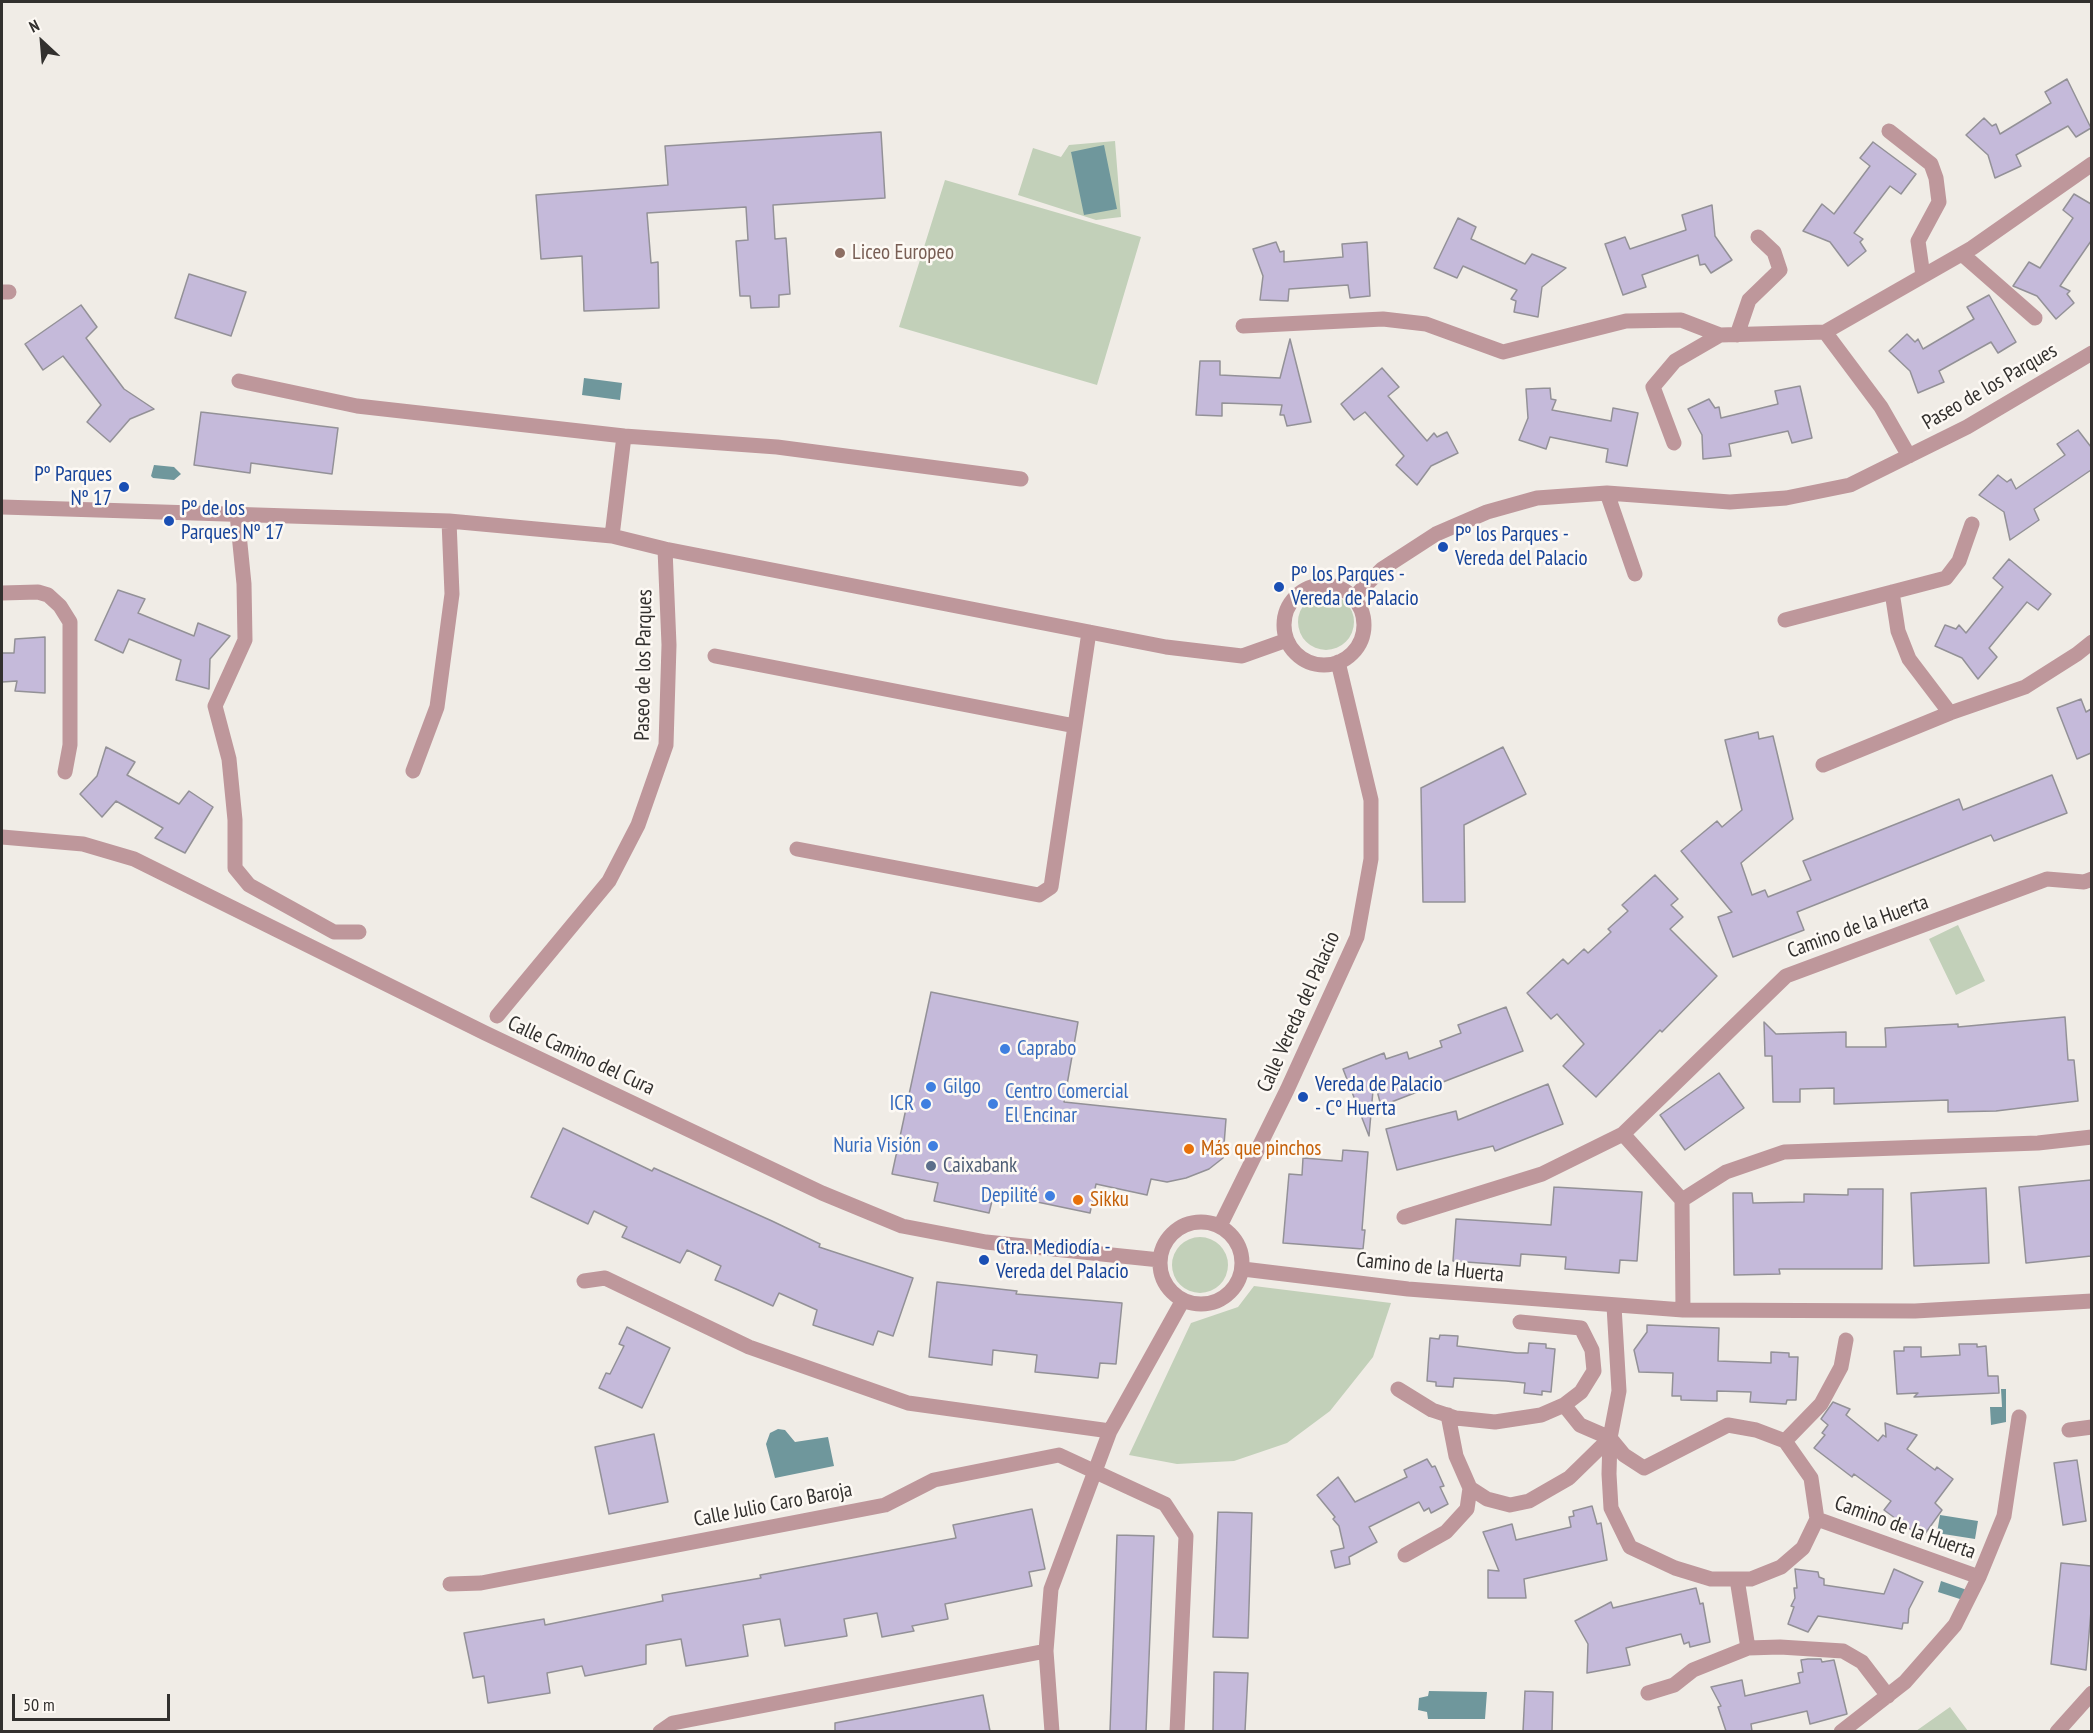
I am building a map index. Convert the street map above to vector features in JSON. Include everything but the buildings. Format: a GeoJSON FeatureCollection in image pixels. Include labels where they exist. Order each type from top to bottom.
{"type":"FeatureCollection","features":[{"type":"Feature","properties":{"kind":"street"},"geometry":{"type":"LineString","coordinates":[[1889,131],[1931,164],[1935,178],[1940,202],[1918,241],[1923,276]]}},
{"type":"Feature","properties":{"kind":"street"},"geometry":{"type":"LineString","coordinates":[[1243,326],[1383,319],[1426,324],[1503,352],[1626,321],[1681,320],[1720,335],[1825,332],[1962,254],[2091,164]]}},
{"type":"Feature","properties":{"kind":"street"},"geometry":{"type":"LineString","coordinates":[[1737,335],[1749,300],[1779,270],[1774,252],[1758,237]]}},
{"type":"Feature","properties":{"kind":"street","name":"Paseo de los Parques"},"geometry":{"type":"LineString","coordinates":[[1962,254],[2035,318]]}},
{"type":"Feature","properties":{"kind":"street","name":"Paseo de los Parques"},"geometry":{"type":"LineString","coordinates":[[1825,332],[1881,407],[1909,456]]}},
{"type":"Feature","properties":{"kind":"street"},"geometry":{"type":"LineString","coordinates":[[1674,442],[1653,387],[1675,361],[1720,335]]}},
{"type":"Feature","properties":{"kind":"street","name":"Paseo de los Parques"},"geometry":{"type":"LineString","coordinates":[[1354,597],[1382,569],[1436,534],[1486,512],[1537,498],[1607,493],[1730,502],[1786,498],[1850,485],[1967,427],[2091,353]]}},
{"type":"Feature","properties":{"kind":"street"},"geometry":{"type":"LineString","coordinates":[[239,381],[357,406],[624,436],[777,447],[1021,479]]}},
{"type":"Feature","properties":{"kind":"street"},"geometry":{"type":"LineString","coordinates":[[612,536],[624,436]]}},
{"type":"Feature","properties":{"kind":"street"},"geometry":{"type":"LineString","coordinates":[[1607,493],[1635,574]]}},
{"type":"Feature","properties":{"kind":"street"},"geometry":{"type":"LineString","coordinates":[[2,507],[449,521],[612,536],[665,549],[1166,647],[1242,656],[1287,640]]}},
{"type":"Feature","properties":{"kind":"street"},"geometry":{"type":"LineString","coordinates":[[237,514],[244,584],[245,640],[215,706],[229,759],[235,820],[235,868],[249,885],[334,932],[359,933]]}},
{"type":"Feature","properties":{"kind":"street"},"geometry":{"type":"LineString","coordinates":[[413,771],[437,707],[452,594],[449,521]]}},
{"type":"Feature","properties":{"kind":"street"},"geometry":{"type":"LineString","coordinates":[[1785,620],[1946,578],[1959,561],[1972,524]]}},
{"type":"Feature","properties":{"kind":"street","name":"Paseo de los Parques"},"geometry":{"type":"LineString","coordinates":[[497,1017],[609,881],[638,825],[666,745],[669,645],[665,549]]}},
{"type":"Feature","properties":{"kind":"street"},"geometry":{"type":"LineString","coordinates":[[1316,585],[1330,585],[1343,589],[1354,597],[1361,608],[1364,634],[1350,656],[1338,662],[1314,663],[1293,650],[1287,640],[1284,626],[1286,612],[1293,600],[1303,591],[1316,585]]}},
{"type":"Feature","properties":{"kind":"street"},"geometry":{"type":"LineString","coordinates":[[2,593],[38,592],[48,595],[60,606],[70,622],[70,745],[65,772]]}},
{"type":"Feature","properties":{"kind":"street"},"geometry":{"type":"LineString","coordinates":[[1892,592],[1898,631],[1909,659],[1950,713]]}},
{"type":"Feature","properties":{"kind":"street"},"geometry":{"type":"LineString","coordinates":[[797,849],[1039,895],[1050,887],[1089,632]]}},
{"type":"Feature","properties":{"kind":"street"},"geometry":{"type":"LineString","coordinates":[[1823,765],[1950,713],[2025,687],[2077,654],[2091,642]]}},
{"type":"Feature","properties":{"kind":"street"},"geometry":{"type":"LineString","coordinates":[[715,656],[1075,726]]}},
{"type":"Feature","properties":{"kind":"street","name":"Calle Vereda del Palacio"},"geometry":{"type":"LineString","coordinates":[[1220,1226],[1287,1090],[1357,937],[1371,859],[1371,800],[1338,662]]}},
{"type":"Feature","properties":{"kind":"street","name":"Calle Camino del Cura"},"geometry":{"type":"LineString","coordinates":[[2,837],[83,844],[134,859],[485,1033],[822,1193],[902,1226],[986,1242],[1160,1260]]}},
{"type":"Feature","properties":{"kind":"street","name":"Camino de la Huerta"},"geometry":{"type":"LineString","coordinates":[[1404,1217],[1542,1174],[1623,1134],[1786,976],[2047,879],[2084,882],[2091,879]]}},
{"type":"Feature","properties":{"kind":"street"},"geometry":{"type":"LineString","coordinates":[[1623,1134],[1682,1200],[1683,1310]]}},
{"type":"Feature","properties":{"kind":"street"},"geometry":{"type":"LineString","coordinates":[[1682,1200],[1726,1172],[1784,1152],[2038,1143],[2091,1137]]}},
{"type":"Feature","properties":{"kind":"street"},"geometry":{"type":"LineString","coordinates":[[1204,1222],[1220,1226],[1233,1237],[1241,1252],[1243,1269],[1237,1284],[1220,1299],[1198,1305],[1183,1300],[1170,1291],[1162,1276],[1160,1260],[1164,1244],[1174,1232],[1188,1224],[1204,1222]]}},
{"type":"Feature","properties":{"kind":"street","name":"Camino de la Huerta"},"geometry":{"type":"LineString","coordinates":[[1243,1269],[1408,1289],[1683,1310],[1915,1311],[2091,1301]]}},
{"type":"Feature","properties":{"kind":"street"},"geometry":{"type":"LineString","coordinates":[[584,1281],[605,1278],[749,1347],[908,1403],[1110,1431]]}},
{"type":"Feature","properties":{"kind":"street"},"geometry":{"type":"LineString","coordinates":[[1052,1731],[1046,1651],[1051,1590],[1110,1431],[1183,1300]]}},
{"type":"Feature","properties":{"kind":"street","name":"Camino de la Huerta"},"geometry":{"type":"LineString","coordinates":[[1614,1306],[1619,1391],[1610,1438],[1611,1508],[1630,1547],[1711,1579],[1751,1580],[1781,1567],[1803,1548],[1817,1519],[1810,1478],[1785,1441]]}},
{"type":"Feature","properties":{"kind":"street"},"geometry":{"type":"LineString","coordinates":[[1398,1389],[1432,1410],[1448,1416],[1495,1422],[1542,1415],[1564,1406],[1581,1392],[1594,1371],[1592,1350],[1581,1328],[1520,1322]]}},
{"type":"Feature","properties":{"kind":"street"},"geometry":{"type":"LineString","coordinates":[[1564,1406],[1580,1425],[1610,1438],[1624,1455],[1644,1468],[1728,1425],[1756,1430],[1785,1441],[1821,1404],[1841,1367],[1846,1340]]}},
{"type":"Feature","properties":{"kind":"street"},"geometry":{"type":"LineString","coordinates":[[1405,1555],[1446,1532],[1467,1509],[1470,1488],[1456,1456],[1448,1416]]}},
{"type":"Feature","properties":{"kind":"street","name":"Camino de la Huerta"},"geometry":{"type":"LineString","coordinates":[[1840,1731],[1905,1682],[1955,1625],[1979,1577],[2004,1516],[2019,1417]]}},
{"type":"Feature","properties":{"kind":"street"},"geometry":{"type":"LineString","coordinates":[[2069,1430],[2091,1427]]}},
{"type":"Feature","properties":{"kind":"street"},"geometry":{"type":"LineString","coordinates":[[1470,1488],[1487,1499],[1510,1505],[1529,1501],[1569,1478],[1610,1438]]}},
{"type":"Feature","properties":{"kind":"street","name":"Calle Julio Caro Baroja"},"geometry":{"type":"LineString","coordinates":[[450,1584],[481,1583],[885,1505],[934,1480],[1059,1455],[1096,1470],[1165,1504],[1186,1536],[1177,1731]]}},
{"type":"Feature","properties":{"kind":"street","name":"Camino de la Huerta"},"geometry":{"type":"LineString","coordinates":[[1817,1519],[1979,1577]]}},
{"type":"Feature","properties":{"kind":"street"},"geometry":{"type":"LineString","coordinates":[[1737,1579],[1748,1648]]}},
{"type":"Feature","properties":{"kind":"street"},"geometry":{"type":"LineString","coordinates":[[1648,1693],[1674,1685],[1694,1670],[1748,1648],[1780,1647],[1843,1651],[1862,1662],[1888,1696]]}},
{"type":"Feature","properties":{"kind":"street"},"geometry":{"type":"LineString","coordinates":[[660,1731],[673,1723],[1046,1651]]}},
{"type":"Feature","properties":{"kind":"street"},"geometry":{"type":"LineString","coordinates":[[2057,1731],[2091,1693]]}},
{"type":"Feature","properties":{"kind":"green space"},"geometry":{"type":"Polygon","coordinates":[[[1115,141],[1121,217],[1096,220],[1018,195],[1033,148],[1061,157],[1069,145],[1115,141]]]}},
{"type":"Feature","properties":{"kind":"green space"},"geometry":{"type":"Polygon","coordinates":[[[945,180],[1141,237],[1097,385],[899,327],[945,180]]]}},
{"type":"Feature","properties":{"kind":"green space"},"geometry":{"type":"Polygon","coordinates":[[[1326,594],[1337,596],[1346,602],[1352,611],[1354,622],[1352,633],[1346,642],[1337,648],[1326,650],[1315,648],[1306,642],[1300,633],[1298,622],[1300,611],[1306,602],[1315,596],[1326,594]]]}},
{"type":"Feature","properties":{"kind":"green space"},"geometry":{"type":"Polygon","coordinates":[[[1958,925],[1985,981],[1956,995],[1929,939],[1958,925]]]}},
{"type":"Feature","properties":{"kind":"green space"},"geometry":{"type":"Polygon","coordinates":[[[1194,1237],[1206,1237],[1220,1245],[1228,1259],[1226,1276],[1220,1285],[1206,1293],[1194,1293],[1177,1281],[1172,1271],[1172,1259],[1184,1242],[1194,1237]]]}},
{"type":"Feature","properties":{"kind":"green space"},"geometry":{"type":"Polygon","coordinates":[[[1254,1286],[1391,1303],[1373,1357],[1330,1411],[1287,1443],[1234,1461],[1177,1464],[1129,1455],[1191,1323],[1238,1307],[1254,1286]]]}},
{"type":"Feature","properties":{"kind":"green space"},"geometry":{"type":"Polygon","coordinates":[[[1950,1707],[1968,1731],[1916,1731],[1950,1707]]]}},
{"type":"Feature","properties":{"kind":"water"},"geometry":{"type":"Polygon","coordinates":[[[1104,145],[1117,209],[1084,215],[1071,152],[1104,145]]]}},
{"type":"Feature","properties":{"kind":"water"},"geometry":{"type":"Polygon","coordinates":[[[584,378],[622,383],[620,400],[582,395],[584,378]]]}},
{"type":"Feature","properties":{"kind":"water"},"geometry":{"type":"Polygon","coordinates":[[[154,465],[174,467],[181,474],[174,480],[153,478],[151,476],[154,465]]]}},
{"type":"Feature","properties":{"kind":"water"},"geometry":{"type":"Polygon","coordinates":[[[2001,1389],[2006,1389],[2006,1422],[1991,1425],[1990,1407],[2002,1407],[2001,1389]]]}},
{"type":"Feature","properties":{"kind":"water"},"geometry":{"type":"Polygon","coordinates":[[[778,1429],[785,1430],[795,1442],[828,1437],[834,1466],[775,1478],[766,1444],[770,1433],[778,1429]]]}},
{"type":"Feature","properties":{"kind":"water"},"geometry":{"type":"Polygon","coordinates":[[[1940,1515],[1978,1521],[1975,1539],[1937,1533],[1940,1515]]]}},
{"type":"Feature","properties":{"kind":"water"},"geometry":{"type":"Polygon","coordinates":[[[1941,1581],[1967,1590],[1963,1600],[1938,1592],[1941,1581]]]}},
{"type":"Feature","properties":{"kind":"water"},"geometry":{"type":"Polygon","coordinates":[[[1429,1691],[1487,1692],[1485,1719],[1428,1719],[1427,1712],[1418,1710],[1419,1698],[1428,1696],[1429,1691]]]}},
{"type":"Feature","properties":{"kind":"place","name":"Liceo Europeo"},"geometry":{"type":"Point","coordinates":[840,253]}},
{"type":"Feature","properties":{"kind":"place","name":"Pº Parques Nº 17"},"geometry":{"type":"Point","coordinates":[124,487]}},
{"type":"Feature","properties":{"kind":"place","name":"Pº de los Parques Nº 17"},"geometry":{"type":"Point","coordinates":[169,521]}},
{"type":"Feature","properties":{"kind":"place","name":"Pº los Parques - Vereda del Palacio"},"geometry":{"type":"Point","coordinates":[1443,547]}},
{"type":"Feature","properties":{"kind":"place","name":"Pº los Parques - Vereda de Palacio"},"geometry":{"type":"Point","coordinates":[1279,587]}},
{"type":"Feature","properties":{"kind":"place","name":"Caprabo"},"geometry":{"type":"Point","coordinates":[1005,1049]}},
{"type":"Feature","properties":{"kind":"place","name":"Gilgo"},"geometry":{"type":"Point","coordinates":[931,1087]}},
{"type":"Feature","properties":{"kind":"place","name":"Vereda de Palacio - Cº Huerta"},"geometry":{"type":"Point","coordinates":[1303,1097]}},
{"type":"Feature","properties":{"kind":"place","name":"ICR"},"geometry":{"type":"Point","coordinates":[926,1104]}},
{"type":"Feature","properties":{"kind":"place","name":"Centro Comercial El Encinar"},"geometry":{"type":"Point","coordinates":[993,1104]}},
{"type":"Feature","properties":{"kind":"place","name":"Nuria Visión"},"geometry":{"type":"Point","coordinates":[933,1146]}},
{"type":"Feature","properties":{"kind":"place","name":"Más que pinchos"},"geometry":{"type":"Point","coordinates":[1189,1149]}},
{"type":"Feature","properties":{"kind":"place","name":"Caixabank"},"geometry":{"type":"Point","coordinates":[931,1166]}},
{"type":"Feature","properties":{"kind":"place","name":"Depilité"},"geometry":{"type":"Point","coordinates":[1050,1196]}},
{"type":"Feature","properties":{"kind":"place","name":"Sikku"},"geometry":{"type":"Point","coordinates":[1078,1200]}},
{"type":"Feature","properties":{"kind":"place","name":"Ctra. Mediodía - Vereda del Palacio"},"geometry":{"type":"Point","coordinates":[984,1260]}}]}
